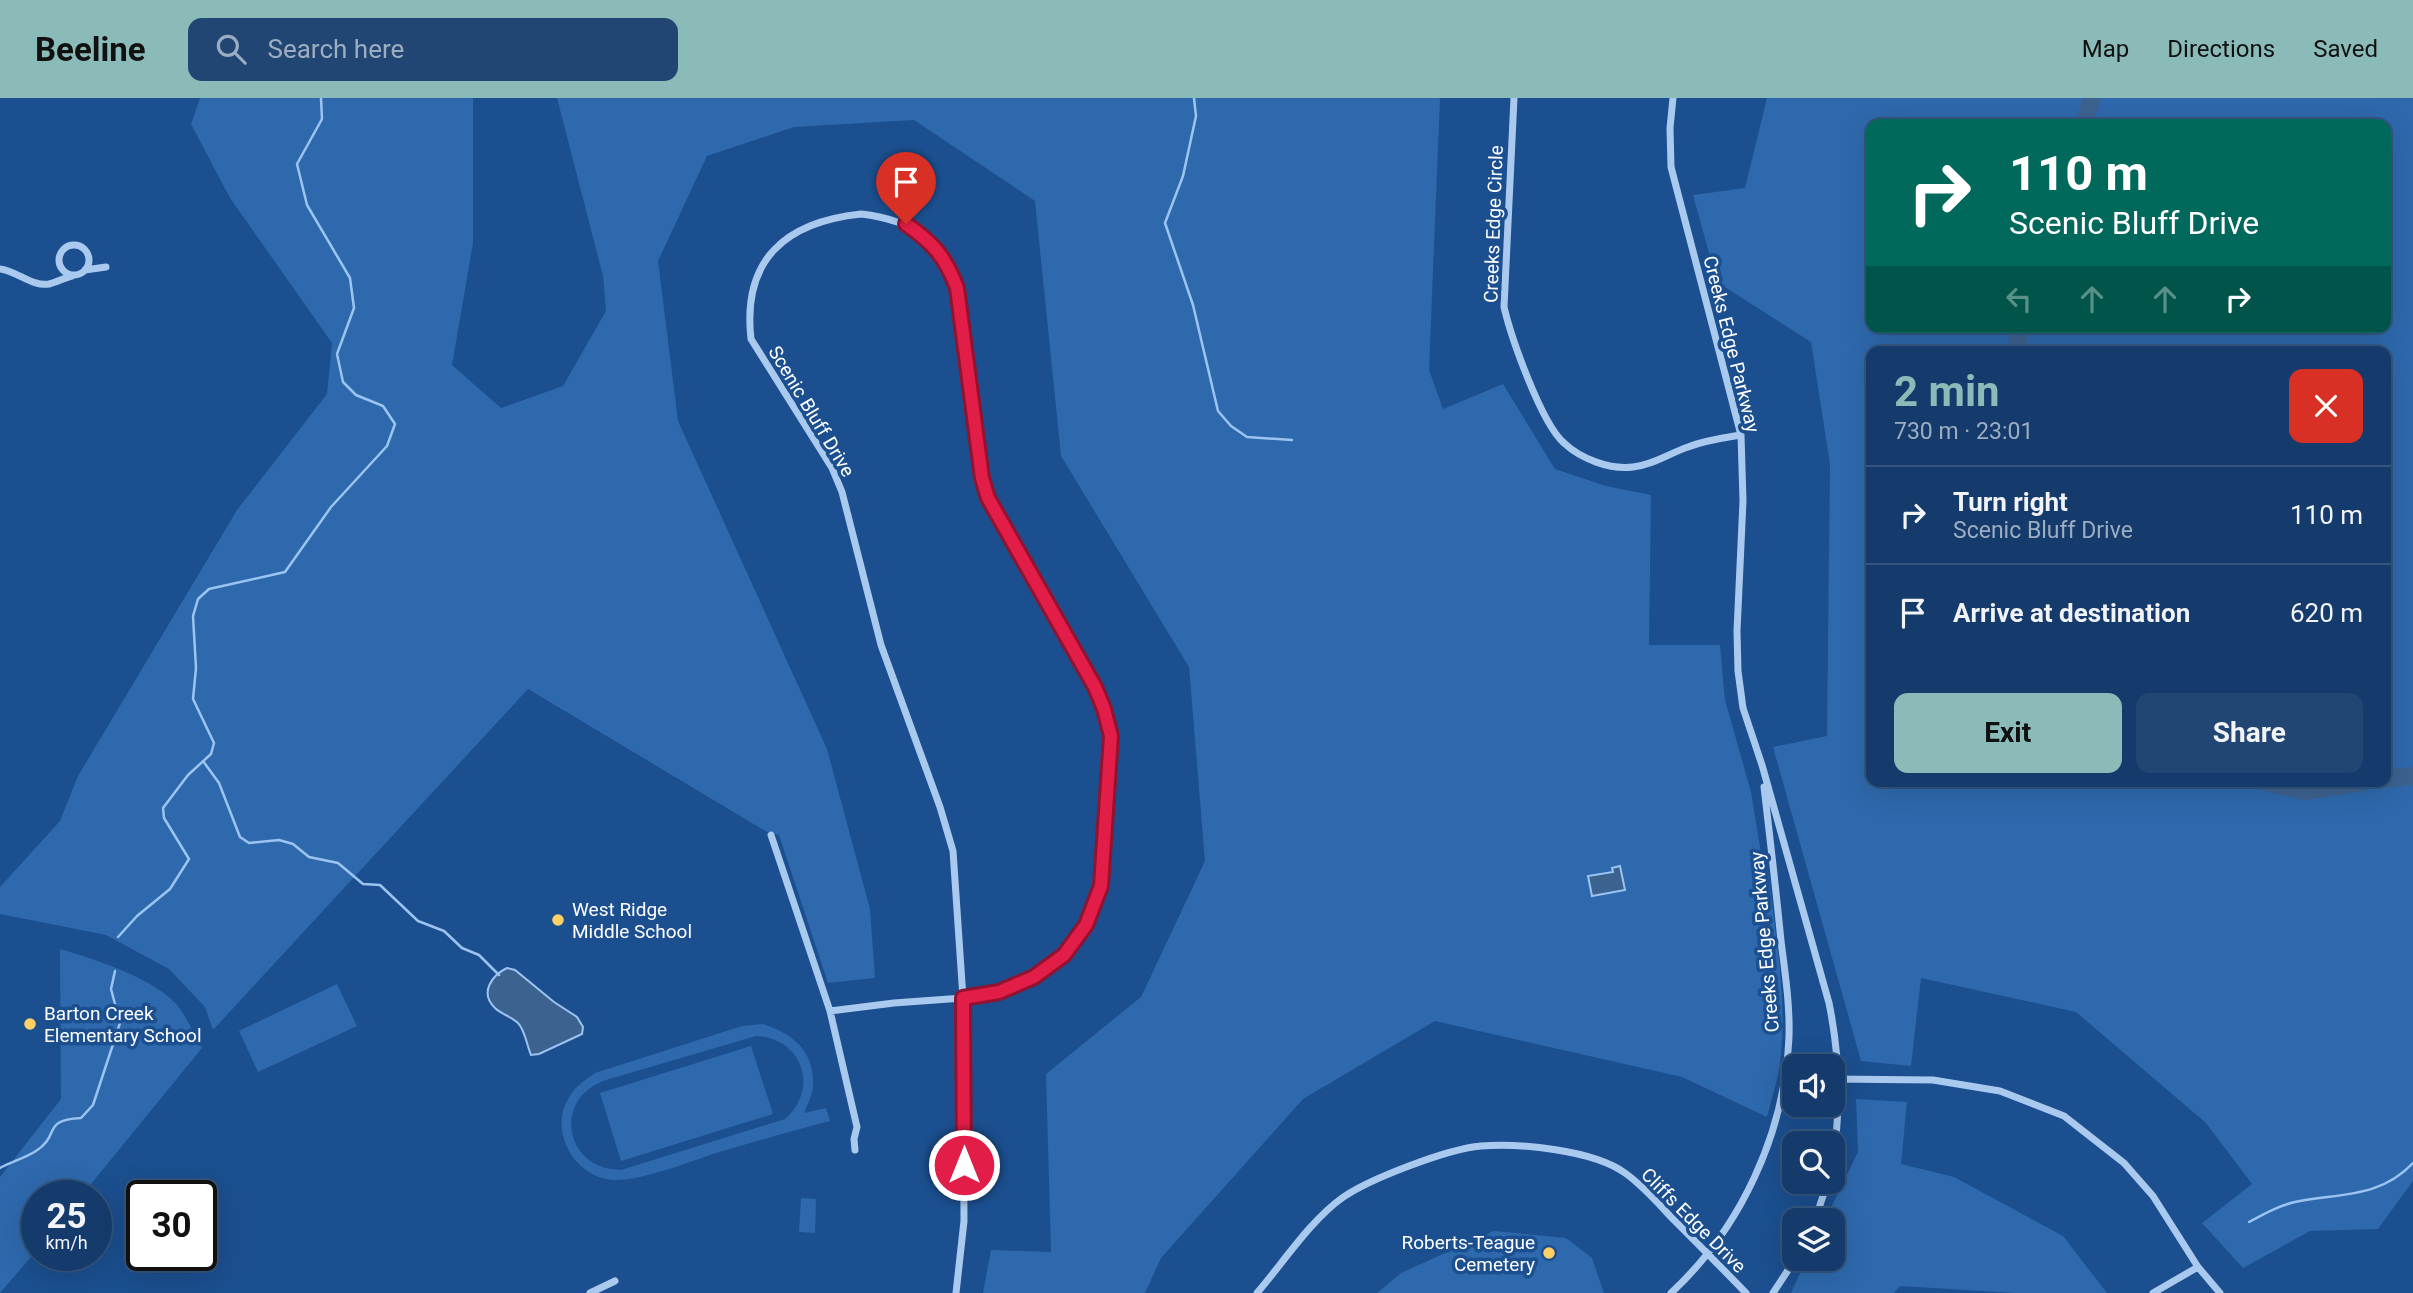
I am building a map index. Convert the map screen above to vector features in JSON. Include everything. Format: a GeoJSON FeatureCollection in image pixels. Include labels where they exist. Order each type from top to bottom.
{"type":"FeatureCollection","features":[{"type":"Feature","properties":{"kind":"street","name":"Creeks Edge Circle"},"geometry":{"type":"LineString","coordinates":[[1514,98],[1504,307],[1509,329],[1546,418],[1562,442],[1583,457],[1609,465],[1632,467],[1656,462],[1687,447],[1741,435]]}},
{"type":"Feature","properties":{"kind":"street","name":"Creeks Edge Parkway"},"geometry":{"type":"LineString","coordinates":[[1673,98],[1670,128],[1671,167],[1741,435],[1744,501],[1738,671],[1743,708],[1762,765],[1829,1003],[1837,1042],[1837,1054]]}},
{"type":"Feature","properties":{"kind":"street","name":"Scenic Bluff Drive"},"geometry":{"type":"LineString","coordinates":[[830,1011],[963,998],[999,992],[1034,977],[1064,955],[1086,925],[1101,886],[1111,736],[1095,687],[988,498],[982,478],[957,288],[947,264],[931,242],[906,224],[885,217],[861,214],[818,221],[796,232],[766,259],[756,276],[748,314],[751,339],[832,468],[842,492],[881,645],[940,807],[953,851],[963,998],[964,1221],[956,1293]]}},
{"type":"Feature","properties":{"kind":"street"},"geometry":{"type":"LineString","coordinates":[[72,275],[63,271],[58,262],[61,252],[69,246],[79,246],[86,252],[89,261],[85,270]]}},
{"type":"Feature","properties":{"kind":"street"},"geometry":{"type":"LineString","coordinates":[[0,269],[14,272],[34,283],[48,284],[85,270],[106,267]]}},
{"type":"Feature","properties":{"kind":"street","name":"Creeks Edge Parkway"},"geometry":{"type":"LineString","coordinates":[[1762,765],[1786,986],[1787,1054]]}},
{"type":"Feature","properties":{"kind":"street"},"geometry":{"type":"LineString","coordinates":[[771,835],[830,1011],[857,1127],[854,1139],[856,1150]]}},
{"type":"Feature","properties":{"kind":"street"},"geometry":{"type":"LineString","coordinates":[[1845,1078],[1933,1080],[2000,1091],[2064,1116],[2124,1163],[2153,1196],[2198,1267],[2220,1293]]}},
{"type":"Feature","properties":{"kind":"street","name":"Creeks Edge Parkway"},"geometry":{"type":"LineString","coordinates":[[1671,1293],[1708,1254],[1732,1220],[1770,1141],[1782,1095]]}},
{"type":"Feature","properties":{"kind":"street","name":"Cliffs Edge Drive"},"geometry":{"type":"LineString","coordinates":[[1257,1293],[1323,1214],[1341,1198],[1365,1184],[1406,1168],[1450,1152],[1480,1146],[1564,1151],[1598,1158],[1624,1172],[1746,1293]]}},
{"type":"Feature","properties":{"kind":"street"},"geometry":{"type":"LineString","coordinates":[[2153,1293],[2198,1267]]}},
{"type":"Feature","properties":{"kind":"street"},"geometry":{"type":"LineString","coordinates":[[1773,1293],[1787,1271]]}},
{"type":"Feature","properties":{"kind":"street"},"geometry":{"type":"LineString","coordinates":[[590,1293],[615,1281]]}},
{"type":"Feature","properties":{"kind":"shaded area"},"geometry":{"type":"Polygon","coordinates":[[[200,98],[473,98],[473,243],[452,365],[501,408],[563,386],[606,311],[603,276],[557,98],[1440,98],[1429,370],[1443,409],[1503,384],[1555,469],[1606,486],[1651,495],[1649,645],[1720,645],[1725,700],[1751,792],[1764,871],[1768,870],[1780,970],[1782,1045],[1779,1070],[1767,1117],[1682,1077],[1435,1021],[1303,1099],[1161,1258],[1145,1293],[983,1293],[991,1250],[1051,1252],[1046,1074],[1141,997],[1205,861],[1189,667],[1061,456],[1035,201],[914,120],[794,127],[707,156],[658,261],[678,421],[827,749],[870,909],[875,978],[828,983],[779,835],[767,832],[528,689],[213,1030],[205,1007],[169,969],[106,935],[0,914],[0,887],[60,821],[78,776],[237,510],[327,394],[332,343],[230,198],[191,124],[200,98]]]}},
{"type":"Feature","properties":{"kind":"shaded area"},"geometry":{"type":"Polygon","coordinates":[[[1767,98],[2413,98],[2413,1181],[2378,1229],[2310,1231],[2243,1268],[2202,1223],[2252,1184],[2206,1123],[2076,1012],[1921,978],[1911,1066],[1861,1061],[1773,747],[1827,736],[1830,464],[1811,342],[1717,282],[1693,195],[1745,188],[1767,98]]]}},
{"type":"Feature","properties":{"kind":"shaded area"},"geometry":{"type":"Polygon","coordinates":[[[1620,866],[1625,890],[1592,896],[1588,876],[1613,872],[1612,868],[1620,866]]]}},
{"type":"Feature","properties":{"kind":"shaded area"},"geometry":{"type":"Polygon","coordinates":[[[60,949],[126,972],[158,989],[181,1010],[202,1048],[94,1180],[21,1180],[21,1269],[0,1293],[0,1177],[61,1099],[60,949]]]}},
{"type":"Feature","properties":{"kind":"shaded area"},"geometry":{"type":"Polygon","coordinates":[[[507,968],[515,970],[577,1017],[583,1027],[582,1034],[539,1054],[531,1055],[520,1026],[495,1008],[488,996],[492,980],[507,968]]]}},
{"type":"Feature","properties":{"kind":"shaded area"},"geometry":{"type":"Polygon","coordinates":[[[337,984],[357,1026],[258,1072],[239,1031],[337,984]]]}},
{"type":"Feature","properties":{"kind":"shaded area"},"geometry":{"type":"Polygon","coordinates":[[[763,1024],[784,1033],[800,1046],[806,1054],[813,1075],[812,1090],[804,1113],[826,1108],[830,1121],[630,1179],[606,1179],[594,1175],[574,1159],[563,1136],[563,1111],[573,1091],[583,1082],[595,1073],[742,1026],[763,1024]],[[756,1036],[606,1080],[589,1089],[578,1102],[572,1116],[572,1132],[577,1146],[587,1158],[602,1167],[621,1170],[785,1119],[796,1107],[802,1093],[801,1067],[795,1055],[785,1045],[756,1036]]]}},
{"type":"Feature","properties":{"kind":"shaded area"},"geometry":{"type":"Polygon","coordinates":[[[751,1046],[773,1114],[621,1161],[600,1093],[751,1046]]]}},
{"type":"Feature","properties":{"kind":"shaded area"},"geometry":{"type":"Polygon","coordinates":[[[1856,1099],[1907,1102],[1901,1164],[1954,1177],[2063,1236],[2107,1293],[2015,1293],[1900,1286],[1894,1293],[1791,1293],[1801,1271],[1845,1271],[1845,1208],[1831,1208],[1838,1194],[1845,1194],[1845,1179],[1858,1152],[1856,1099]]]}},
{"type":"Feature","properties":{"kind":"shaded area"},"geometry":{"type":"Polygon","coordinates":[[[801,1198],[816,1199],[815,1233],[799,1232],[801,1198]]]}},
{"type":"Feature","properties":{"kind":"shaded area"},"geometry":{"type":"Polygon","coordinates":[[[1494,1231],[1566,1238],[1592,1258],[1604,1293],[1377,1293],[1401,1273],[1494,1231]]]}},
{"type":"Feature","properties":{"kind":"waterway"},"geometry":{"type":"LineString","coordinates":[[118,937],[137,916],[170,889],[189,859],[164,818],[163,808],[188,775],[211,754],[214,743],[193,699],[196,668],[193,616],[198,599],[209,589],[285,572],[331,507],[387,446],[395,424],[383,406],[356,395],[343,382],[337,354],[354,308],[350,278],[307,205],[297,164],[322,119],[321,98]]}},
{"type":"Feature","properties":{"kind":"waterway"},"geometry":{"type":"LineString","coordinates":[[1194,98],[1196,116],[1183,176],[1165,223],[1193,305],[1218,411],[1231,426],[1247,437],[1292,440]]}},
{"type":"Feature","properties":{"kind":"waterway"},"geometry":{"type":"LineString","coordinates":[[2086,119],[2092,98]]}},
{"type":"Feature","properties":{"kind":"waterway"},"geometry":{"type":"LineString","coordinates":[[2017,346],[2019,333]]}},
{"type":"Feature","properties":{"kind":"waterway"},"geometry":{"type":"LineString","coordinates":[[203,761],[219,783],[240,837],[249,843],[279,840],[293,844],[309,857],[338,863],[363,884],[380,885],[418,921],[444,931],[462,948],[479,955],[499,975]]}},
{"type":"Feature","properties":{"kind":"waterway"},"geometry":{"type":"LineString","coordinates":[[2391,778],[2413,776]]}},
{"type":"Feature","properties":{"kind":"waterway"},"geometry":{"type":"LineString","coordinates":[[2287,787],[2305,791],[2331,787]]}},
{"type":"Feature","properties":{"kind":"waterway"},"geometry":{"type":"LineString","coordinates":[[0,1168],[36,1151],[48,1139],[56,1125],[69,1119],[81,1118],[93,1105],[120,1023],[111,989],[115,971]]}},
{"type":"Feature","properties":{"kind":"waterway"},"geometry":{"type":"LineString","coordinates":[[2249,1222],[2289,1204],[2372,1189],[2400,1175],[2413,1163]]}},
{"type":"Feature","properties":{"kind":"place","name":"West Ridge Middle School"},"geometry":{"type":"Point","coordinates":[558,920]}},
{"type":"Feature","properties":{"kind":"place","name":"Barton Creek Elementary School"},"geometry":{"type":"Point","coordinates":[30,1024]}},
{"type":"Feature","properties":{"kind":"place","name":"Roberts-Teague Cemetery"},"geometry":{"type":"Point","coordinates":[1549,1253]}},
{"type":"Feature","properties":{"kind":"route"},"geometry":{"type":"LineString","coordinates":[[906,224],[931,242],[947,264],[957,288],[982,478],[988,498],[1095,687],[1111,736],[1101,886],[1086,925],[1064,955],[1034,977],[999,992],[963,998],[964,1165]]}}]}
